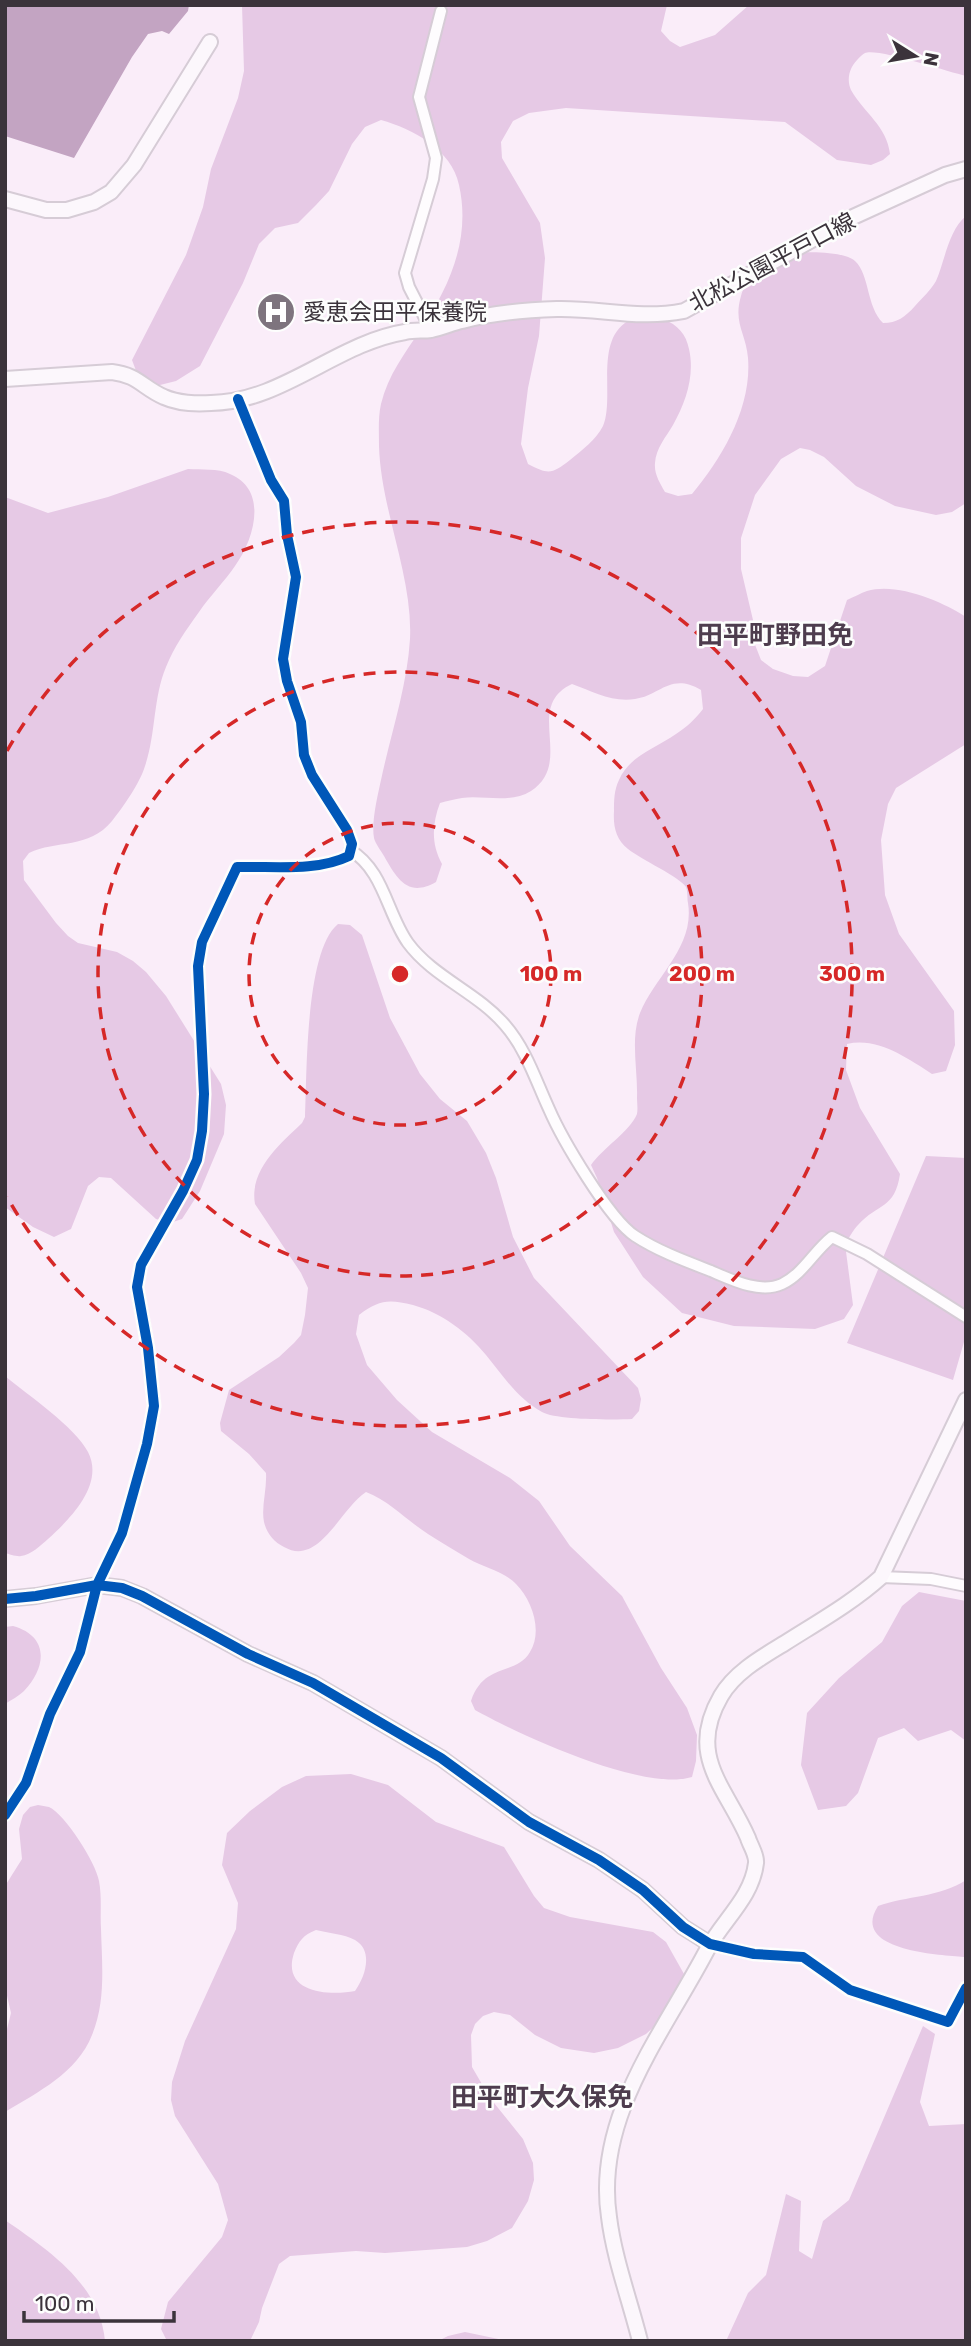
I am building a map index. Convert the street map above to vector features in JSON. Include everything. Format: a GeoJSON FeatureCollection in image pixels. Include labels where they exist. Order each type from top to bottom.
{"type":"FeatureCollection","features":[{"type":"Feature","properties":{"kind":"main road"},"geometry":{"type":"LineString","coordinates":[[5,199],[46,210],[67,210],[94,202],[111,192],[134,166],[211,42]]}},
{"type":"Feature","properties":{"kind":"main road","name":"北松公園平戸口線"},"geometry":{"type":"LineString","coordinates":[[5,379],[112,372],[127,374],[164,397],[213,403],[267,390],[369,341],[405,332],[431,330],[464,320],[530,310],[561,309],[659,316],[684,311],[853,217],[945,175],[966,169]]}},
{"type":"Feature","properties":{"kind":"main road"},"geometry":{"type":"LineString","coordinates":[[640,2341],[609,2219],[609,2151],[617,2120],[642,2063],[681,2000],[710,1944],[736,1911],[757,1860],[709,1766],[707,1749],[714,1709],[734,1678],[756,1661],[862,1594],[881,1577],[966,1400]]}},
{"type":"Feature","properties":{"kind":"main road"},"geometry":{"type":"LineString","coordinates":[[5,1600],[97,1585],[122,1588],[142,1596],[248,1654],[313,1683],[441,1758],[529,1822],[610,1868],[656,1900],[682,1927],[710,1944]]}},
{"type":"Feature","properties":{"kind":"street"},"geometry":{"type":"LineString","coordinates":[[431,330],[405,273],[433,179],[436,158],[419,97],[441,11]]}},
{"type":"Feature","properties":{"kind":"street"},"geometry":{"type":"LineString","coordinates":[[5,1815],[26,1783],[50,1714],[80,1652],[97,1585],[122,1532],[147,1444],[153,1406],[148,1348],[139,1307],[138,1287],[141,1265],[183,1191],[197,1160],[204,1094],[197,976],[202,942],[237,867],[298,867],[335,863],[349,856],[352,844],[347,830],[312,775],[304,755],[301,722],[283,660],[296,577],[287,536],[284,501],[271,480],[238,399]]}},
{"type":"Feature","properties":{"kind":"street"},"geometry":{"type":"LineString","coordinates":[[350,850],[359,855],[386,895],[397,925],[409,945],[504,1024],[518,1043],[573,1155],[620,1222],[632,1234],[664,1252],[739,1283],[771,1288],[784,1283],[802,1269],[832,1237],[867,1254],[966,1317]]}},
{"type":"Feature","properties":{"kind":"street"},"geometry":{"type":"LineString","coordinates":[[881,1577],[931,1580],[966,1586]]}},
{"type":"Feature","properties":{"kind":"street"},"geometry":{"type":"LineString","coordinates":[[710,1944],[754,1954],[803,1957],[850,1990],[948,2022],[966,1988]]}},
{"type":"Feature","properties":{"kind":"shaded area"},"geometry":{"type":"Polygon","coordinates":[[[5,5],[189,5],[188,11],[169,34],[162,31],[148,34],[74,158],[5,136],[5,5]]]}},
{"type":"Feature","properties":{"kind":"shaded area"},"geometry":{"type":"Polygon","coordinates":[[[242,5],[667,5],[661,31],[680,47],[715,35],[749,5],[966,5],[966,76],[872,52],[863,54],[852,67],[849,74],[851,90],[880,128],[890,154],[871,165],[837,160],[785,122],[566,108],[529,113],[513,121],[501,142],[502,158],[540,223],[545,258],[539,336],[528,388],[521,444],[528,464],[546,471],[559,468],[597,436],[606,414],[611,342],[618,330],[628,321],[641,316],[654,316],[677,327],[688,344],[691,359],[685,398],[659,448],[655,463],[656,475],[665,492],[678,496],[692,494],[703,480],[724,448],[740,414],[748,377],[748,358],[738,314],[744,286],[753,272],[775,261],[804,252],[836,254],[850,258],[860,267],[878,316],[883,323],[892,322],[908,313],[934,284],[951,238],[966,216],[966,503],[952,512],[936,515],[895,506],[856,486],[824,457],[800,448],[781,459],[755,495],[741,538],[741,569],[753,620],[752,637],[761,660],[773,669],[793,676],[808,677],[825,666],[847,600],[867,591],[905,591],[944,605],[966,617],[966,744],[896,788],[888,804],[881,840],[885,895],[899,934],[954,1011],[955,1045],[946,1071],[932,1074],[881,1046],[870,1043],[847,1044],[846,1070],[860,1108],[900,1174],[890,1200],[865,1218],[845,1244],[853,1305],[844,1319],[815,1329],[734,1326],[682,1313],[643,1277],[614,1232],[591,1165],[637,1114],[637,1023],[647,999],[680,947],[689,919],[686,887],[628,849],[618,837],[614,817],[616,788],[629,765],[691,723],[700,713],[703,709],[701,690],[681,683],[673,684],[644,697],[627,700],[603,696],[572,684],[558,694],[551,706],[549,720],[549,765],[543,779],[531,791],[514,797],[470,797],[440,803],[434,834],[442,864],[436,882],[418,888],[404,884],[375,840],[375,809],[402,692],[410,639],[407,591],[381,470],[379,414],[384,393],[393,374],[441,296],[460,243],[462,205],[459,185],[448,161],[440,151],[406,129],[381,120],[365,127],[352,144],[329,191],[298,223],[275,228],[259,244],[243,283],[200,366],[176,381],[156,386],[141,384],[132,360],[186,255],[203,207],[211,169],[238,98],[244,71],[242,5]]]}},
{"type":"Feature","properties":{"kind":"shaded area"},"geometry":{"type":"Polygon","coordinates":[[[188,469],[220,471],[242,481],[250,491],[254,503],[248,543],[235,566],[189,625],[169,660],[159,691],[145,766],[126,802],[112,821],[93,836],[29,853],[23,861],[24,880],[68,936],[78,943],[117,952],[133,961],[166,996],[221,1084],[226,1105],[224,1134],[200,1191],[182,1219],[170,1223],[156,1219],[111,1178],[99,1177],[88,1186],[71,1229],[54,1237],[33,1227],[5,1207],[5,497],[48,513],[108,497],[188,469]]]}},
{"type":"Feature","properties":{"kind":"shaded area"},"geometry":{"type":"Polygon","coordinates":[[[338,924],[350,925],[362,935],[390,1018],[420,1074],[440,1099],[467,1121],[486,1153],[513,1237],[534,1278],[638,1388],[641,1399],[639,1411],[632,1419],[549,1415],[533,1407],[518,1394],[479,1347],[453,1324],[424,1309],[397,1302],[372,1306],[359,1315],[356,1334],[367,1365],[397,1400],[432,1432],[510,1478],[539,1501],[570,1546],[622,1596],[661,1668],[687,1708],[697,1735],[692,1777],[670,1779],[614,1769],[551,1746],[475,1710],[471,1701],[484,1680],[524,1659],[534,1644],[534,1616],[527,1598],[516,1584],[506,1576],[453,1550],[366,1492],[318,1543],[297,1551],[284,1547],[271,1537],[264,1522],[266,1473],[249,1454],[221,1431],[220,1423],[229,1390],[279,1357],[301,1335],[308,1288],[255,1204],[254,1192],[261,1169],[305,1117],[314,986],[319,959],[327,938],[338,924]]]}},
{"type":"Feature","properties":{"kind":"shaded area"},"geometry":{"type":"Polygon","coordinates":[[[926,1156],[966,1158],[966,1335],[953,1380],[847,1343],[926,1156]]]}},
{"type":"Feature","properties":{"kind":"shaded area"},"geometry":{"type":"Polygon","coordinates":[[[5,1376],[73,1432],[88,1452],[92,1464],[88,1489],[74,1512],[39,1547],[19,1556],[5,1553],[5,1376]]]}},
{"type":"Feature","properties":{"kind":"shaded area"},"geometry":{"type":"Polygon","coordinates":[[[919,1592],[966,1601],[966,1741],[951,1730],[918,1741],[904,1728],[878,1738],[858,1793],[846,1806],[818,1810],[801,1765],[807,1713],[839,1678],[882,1642],[902,1606],[919,1592]]]}},
{"type":"Feature","properties":{"kind":"shaded area"},"geometry":{"type":"Polygon","coordinates":[[[13,1626],[33,1637],[41,1653],[40,1663],[32,1682],[5,1704],[5,1627],[13,1626]]]}},
{"type":"Feature","properties":{"kind":"shaded area"},"geometry":{"type":"Polygon","coordinates":[[[351,1774],[388,1785],[436,1822],[504,1847],[544,1908],[570,1917],[653,1932],[666,1942],[684,1974],[681,1998],[646,2034],[618,2048],[594,2053],[561,2048],[535,2035],[510,2015],[494,2012],[483,2016],[475,2024],[471,2035],[472,2067],[490,2098],[523,2139],[533,2163],[534,2180],[528,2201],[512,2228],[487,2241],[467,2247],[290,2256],[279,2264],[250,2341],[167,2341],[161,2329],[168,2302],[222,2237],[228,2220],[218,2184],[175,2116],[171,2100],[172,2082],[185,2041],[236,1929],[238,1903],[222,1865],[227,1833],[250,1811],[282,1787],[306,1776],[351,1774]],[[316,1930],[302,1939],[294,1953],[294,1977],[310,1989],[321,1992],[355,1991],[366,1964],[361,1945],[351,1938],[316,1930]]]}},
{"type":"Feature","properties":{"kind":"shaded area"},"geometry":{"type":"Polygon","coordinates":[[[30,1807],[49,1807],[63,1819],[79,1840],[97,1873],[101,1899],[101,1996],[92,2035],[77,2060],[55,2080],[5,2112],[5,2037],[11,2013],[5,1987],[5,1886],[22,1859],[19,1829],[23,1815],[30,1807]]]}},
{"type":"Feature","properties":{"kind":"shaded area"},"geometry":{"type":"Polygon","coordinates":[[[966,1880],[966,1957],[902,1948],[876,1933],[872,1921],[878,1906],[946,1890],[966,1880]]]}},
{"type":"Feature","properties":{"kind":"shaded area"},"geometry":{"type":"Polygon","coordinates":[[[923,2026],[935,2034],[920,2102],[929,2126],[966,2124],[966,2341],[726,2341],[748,2293],[766,2275],[786,2194],[801,2201],[799,2251],[812,2259],[823,2221],[849,2200],[923,2026]]]}},
{"type":"Feature","properties":{"kind":"shaded area"},"geometry":{"type":"Polygon","coordinates":[[[5,2220],[69,2270],[93,2302],[105,2341],[5,2341],[5,2220]]]}},
{"type":"Feature","properties":{"kind":"shaded area"},"geometry":{"type":"Polygon","coordinates":[[[465,2332],[508,2341],[438,2341],[465,2332]]]}},
{"type":"Feature","properties":{"kind":"cycle path"},"geometry":{"type":"LineString","coordinates":[[5,1815],[26,1783],[50,1714],[80,1652],[97,1585],[122,1533],[147,1444],[154,1406],[148,1348],[137,1287],[141,1265],[183,1191],[197,1160],[204,1094],[198,966],[202,942],[237,867],[323,864],[349,856],[352,844],[347,830],[312,775],[304,755],[301,722],[287,681],[283,659],[296,577],[287,535],[284,501],[271,480],[238,399]]}},
{"type":"Feature","properties":{"kind":"cycle path"},"geometry":{"type":"LineString","coordinates":[[5,1599],[97,1585],[122,1588],[142,1596],[248,1654],[313,1683],[441,1758],[529,1822],[599,1860],[643,1890],[683,1927],[710,1944],[754,1954],[803,1957],[850,1990],[948,2022],[966,1988]]}},
{"type":"Feature","properties":{"kind":"place","name":"愛恵会田平保養院"},"geometry":{"type":"Point","coordinates":[276,312]}},
{"type":"Feature","properties":{"kind":"district","name":"田平町野田免"},"geometry":{"type":"Point","coordinates":[775,635]}},
{"type":"Feature","properties":{"kind":"district","name":"田平町大久保免"},"geometry":{"type":"Point","coordinates":[542,2097]}}]}
